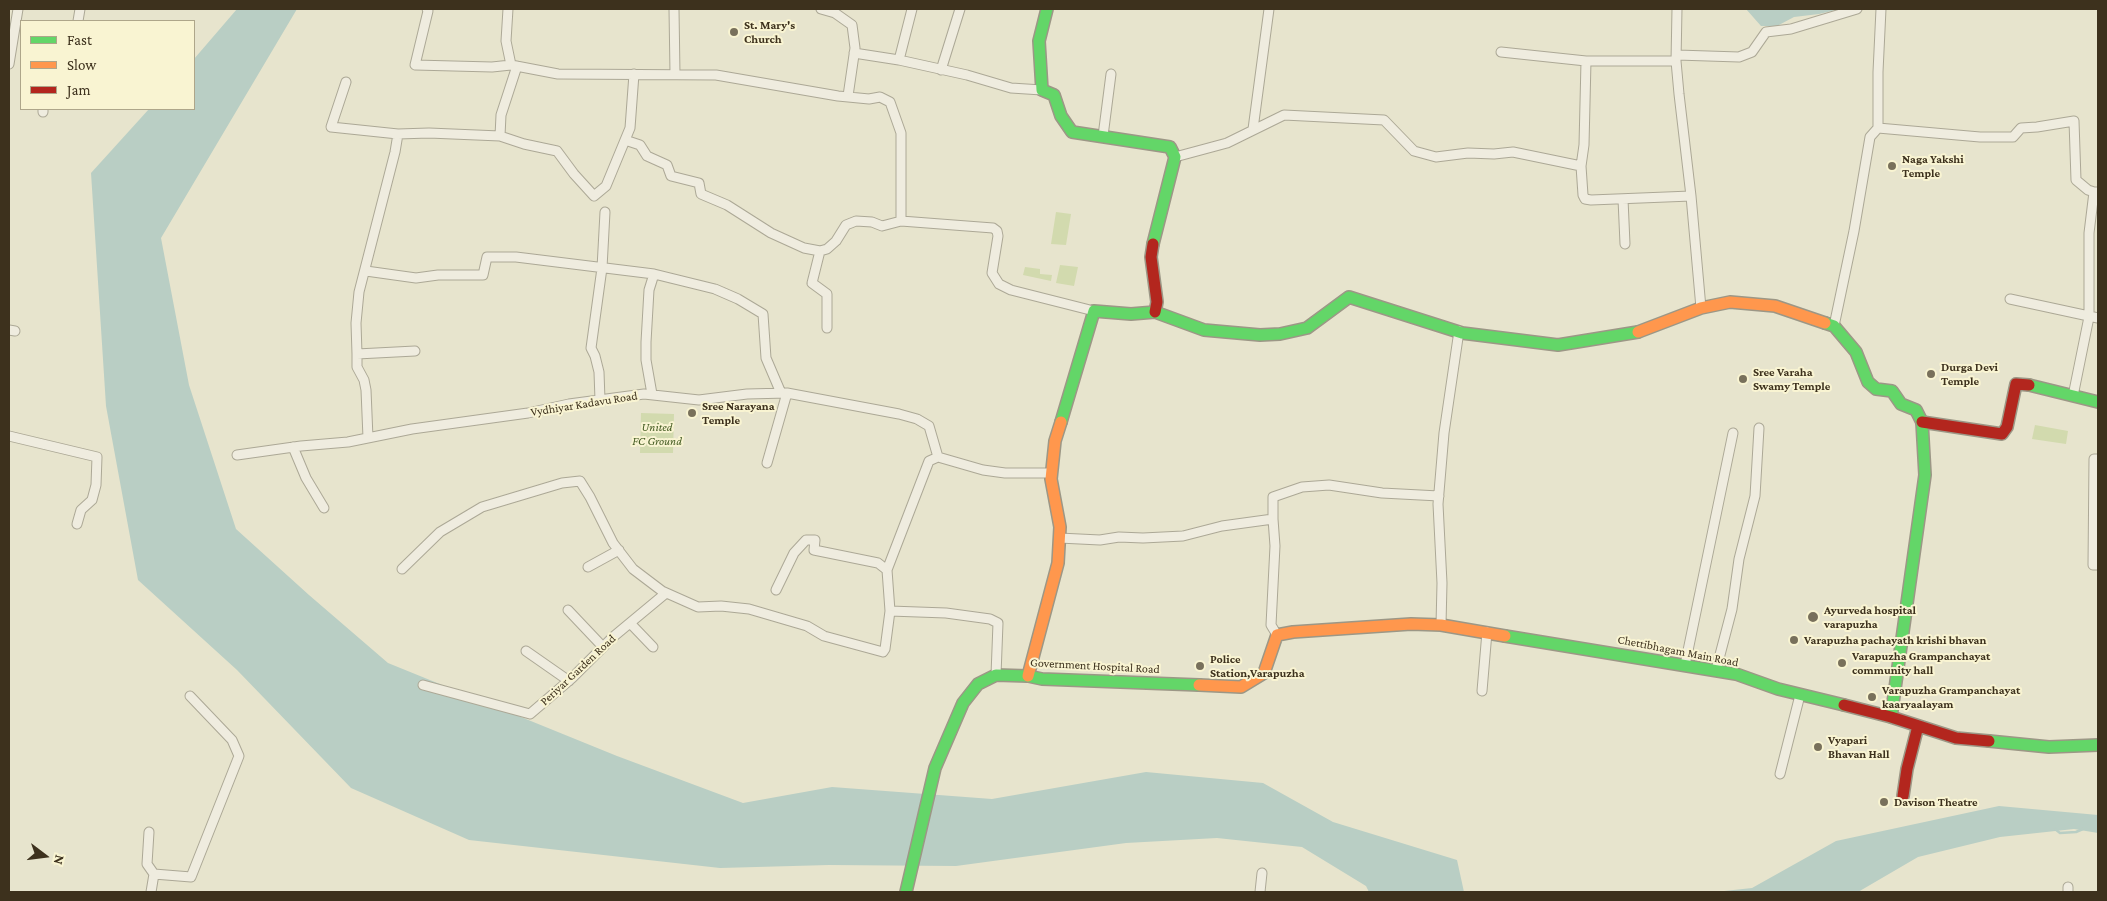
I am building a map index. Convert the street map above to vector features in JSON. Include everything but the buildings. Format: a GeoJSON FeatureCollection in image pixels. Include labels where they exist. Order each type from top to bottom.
{"type":"FeatureCollection","features":[{"type":"Feature","properties":{"kind":"street"},"geometry":{"type":"LineString","coordinates":[[9,64],[18,9]]}},
{"type":"Feature","properties":{"kind":"street"},"geometry":{"type":"LineString","coordinates":[[427,9],[428,12],[415,65],[492,68],[514,66],[558,74],[716,75],[821,94],[869,98],[880,97],[890,102],[896,114],[901,133],[901,221]]}},
{"type":"Feature","properties":{"kind":"street"},"geometry":{"type":"LineString","coordinates":[[500,136],[501,115],[514,66],[506,41],[508,9]]}},
{"type":"Feature","properties":{"kind":"street"},"geometry":{"type":"LineString","coordinates":[[674,9],[675,74]]}},
{"type":"Feature","properties":{"kind":"street"},"geometry":{"type":"LineString","coordinates":[[821,9],[835,13],[852,26],[854,53],[848,96]]}},
{"type":"Feature","properties":{"kind":"street"},"geometry":{"type":"LineString","coordinates":[[899,60],[912,9]]}},
{"type":"Feature","properties":{"kind":"street"},"geometry":{"type":"LineString","coordinates":[[941,70],[960,9]]}},
{"type":"Feature","properties":{"kind":"street"},"geometry":{"type":"LineString","coordinates":[[1042,90],[1039,41],[1047,9]]}},
{"type":"Feature","properties":{"kind":"street"},"geometry":{"type":"LineString","coordinates":[[1253,129],[1268,9]]}},
{"type":"Feature","properties":{"kind":"street"},"geometry":{"type":"LineString","coordinates":[[1677,9],[1676,58],[1701,308]]}},
{"type":"Feature","properties":{"kind":"street"},"geometry":{"type":"LineString","coordinates":[[1501,52],[1586,61],[1740,57],[1752,52],[1766,32],[1791,29],[1857,9]]}},
{"type":"Feature","properties":{"kind":"street"},"geometry":{"type":"LineString","coordinates":[[1834,326],[1854,231],[1870,137],[1878,128],[1881,9]]}},
{"type":"Feature","properties":{"kind":"street"},"geometry":{"type":"LineString","coordinates":[[854,53],[899,60],[1011,88],[1042,90],[1054,95],[1061,116],[1072,132],[1170,147],[1175,157],[1154,235],[1151,257],[1157,302],[1155,312]]}},
{"type":"Feature","properties":{"kind":"street"},"geometry":{"type":"LineString","coordinates":[[1586,61],[1584,145],[1581,166],[1583,195],[1585,199],[1691,196]]}},
{"type":"Feature","properties":{"kind":"street"},"geometry":{"type":"LineString","coordinates":[[346,82],[331,127],[398,134],[448,133],[500,136],[524,144],[557,150],[574,174],[594,196],[606,186],[625,140],[631,121],[634,74]]}},
{"type":"Feature","properties":{"kind":"street"},"geometry":{"type":"LineString","coordinates":[[1103,136],[1111,74]]}},
{"type":"Feature","properties":{"kind":"street"},"geometry":{"type":"LineString","coordinates":[[1175,157],[1210,150],[1284,115],[1384,120],[1414,151],[1436,157],[1468,153],[1494,154],[1513,152],[1581,166]]}},
{"type":"Feature","properties":{"kind":"street"},"geometry":{"type":"LineString","coordinates":[[1878,128],[1980,137],[2013,137],[2021,128],[2074,121],[2076,180],[2088,190],[2096,192],[2089,233],[2094,318],[2072,396]]}},
{"type":"Feature","properties":{"kind":"street"},"geometry":{"type":"LineString","coordinates":[[368,438],[366,390],[357,367],[356,323],[359,292],[366,271],[383,193],[396,152],[398,134]]}},
{"type":"Feature","properties":{"kind":"street"},"geometry":{"type":"LineString","coordinates":[[625,140],[640,145],[648,156],[667,165],[671,176],[699,183],[701,194],[707,198],[727,205],[786,241],[804,248],[820,251],[827,249],[836,241],[846,225],[856,221],[872,222],[882,226],[901,221],[993,228],[997,230],[998,236],[992,273],[999,284],[1011,290],[1094,311],[1131,314],[1155,312],[1204,330],[1233,334],[1280,334],[1307,328],[1349,297],[1368,302],[1408,318],[1459,331],[1493,338],[1558,345],[1635,333],[1701,308],[1730,302],[1775,306],[1834,326],[1856,352],[1868,382],[1876,389],[1892,391],[1901,404],[1916,410],[1922,422],[1926,475],[1891,717]]}},
{"type":"Feature","properties":{"kind":"street"},"geometry":{"type":"LineString","coordinates":[[1623,199],[1625,244]]}},
{"type":"Feature","properties":{"kind":"street"},"geometry":{"type":"LineString","coordinates":[[600,400],[599,372],[591,348],[602,268],[605,212]]}},
{"type":"Feature","properties":{"kind":"street"},"geometry":{"type":"LineString","coordinates":[[820,251],[812,283],[827,294],[827,328]]}},
{"type":"Feature","properties":{"kind":"street"},"geometry":{"type":"LineString","coordinates":[[366,271],[416,278],[438,275],[483,275],[487,258],[516,257],[654,274],[715,289],[738,299],[763,314],[766,358],[784,393],[767,462]]}},
{"type":"Feature","properties":{"kind":"street"},"geometry":{"type":"LineString","coordinates":[[652,394],[650,374],[646,360],[646,342],[649,290],[654,274]]}},
{"type":"Feature","properties":{"kind":"street"},"geometry":{"type":"LineString","coordinates":[[2010,299],[2094,318]]}},
{"type":"Feature","properties":{"kind":"street"},"geometry":{"type":"LineString","coordinates":[[1028,676],[1058,563],[1060,527],[1051,479],[1055,441],[1094,311]]}},
{"type":"Feature","properties":{"kind":"street"},"geometry":{"type":"LineString","coordinates":[[1441,625],[1442,583],[1438,504],[1444,433],[1459,331]]}},
{"type":"Feature","properties":{"kind":"street"},"geometry":{"type":"LineString","coordinates":[[357,354],[415,351]]}},
{"type":"Feature","properties":{"kind":"street"},"geometry":{"type":"LineString","coordinates":[[1922,422],[2002,434],[2007,427],[2016,384],[2022,383],[2098,402]]}},
{"type":"Feature","properties":{"kind":"street","name":"Vydhiyar Kadavu Road"},"geometry":{"type":"LineString","coordinates":[[237,455],[348,442],[600,400],[652,394],[699,400],[747,394],[784,393],[917,419],[929,426],[938,457]]}},
{"type":"Feature","properties":{"kind":"street"},"geometry":{"type":"LineString","coordinates":[[1716,670],[1732,609],[1739,559],[1755,496],[1759,428]]}},
{"type":"Feature","properties":{"kind":"street"},"geometry":{"type":"LineString","coordinates":[[1685,665],[1733,433]]}},
{"type":"Feature","properties":{"kind":"street"},"geometry":{"type":"LineString","coordinates":[[9,436],[97,457],[96,479],[92,500],[81,510],[77,524]]}},
{"type":"Feature","properties":{"kind":"street"},"geometry":{"type":"LineString","coordinates":[[293,447],[306,478],[324,508]]}},
{"type":"Feature","properties":{"kind":"street"},"geometry":{"type":"LineString","coordinates":[[402,569],[440,532],[482,507],[562,483],[580,481],[613,543],[633,569],[666,593],[698,607],[721,606],[749,609],[807,626],[824,636],[883,652],[890,611],[887,570],[929,461],[938,457],[983,470],[1005,473],[1052,473]]}},
{"type":"Feature","properties":{"kind":"street"},"geometry":{"type":"LineString","coordinates":[[2098,459],[2094,459],[2093,564],[2098,565]]}},
{"type":"Feature","properties":{"kind":"street"},"geometry":{"type":"LineString","coordinates":[[1277,635],[1271,625],[1274,497],[1302,487],[1329,485],[1382,494],[1439,496]]}},
{"type":"Feature","properties":{"kind":"street"},"geometry":{"type":"LineString","coordinates":[[1059,538],[1100,540],[1119,537],[1183,536],[1222,526],[1273,519]]}},
{"type":"Feature","properties":{"kind":"street"},"geometry":{"type":"LineString","coordinates":[[776,590],[794,553],[806,540],[815,540],[814,550],[878,563],[887,570]]}},
{"type":"Feature","properties":{"kind":"street"},"geometry":{"type":"LineString","coordinates":[[588,567],[619,550]]}},
{"type":"Feature","properties":{"kind":"street","name":"Periyar Garden Road"},"geometry":{"type":"LineString","coordinates":[[423,685],[530,714],[569,681],[603,647],[666,593]]}},
{"type":"Feature","properties":{"kind":"street"},"geometry":{"type":"LineString","coordinates":[[568,610],[603,647]]}},
{"type":"Feature","properties":{"kind":"street"},"geometry":{"type":"LineString","coordinates":[[890,611],[946,613],[990,619],[998,623],[996,675],[978,684],[963,703],[935,768],[906,892]]}},
{"type":"Feature","properties":{"kind":"street"},"geometry":{"type":"LineString","coordinates":[[630,623],[653,647]]}},
{"type":"Feature","properties":{"kind":"street","name":"Chettibhagam Main Road"},"geometry":{"type":"LineString","coordinates":[[1277,635],[1293,632],[1411,624],[1441,625],[1736,674],[1800,695],[1891,717],[1956,738],[2049,747],[2098,745]]}},
{"type":"Feature","properties":{"kind":"street"},"geometry":{"type":"LineString","coordinates":[[1482,692],[1487,632]]}},
{"type":"Feature","properties":{"kind":"street","name":"Government Hospital Road"},"geometry":{"type":"LineString","coordinates":[[996,675],[1028,676],[1042,679],[1241,687],[1264,672],[1277,635]]}},
{"type":"Feature","properties":{"kind":"street"},"geometry":{"type":"LineString","coordinates":[[526,651],[569,681]]}},
{"type":"Feature","properties":{"kind":"street"},"geometry":{"type":"LineString","coordinates":[[1780,774],[1800,695]]}},
{"type":"Feature","properties":{"kind":"street"},"geometry":{"type":"LineString","coordinates":[[154,874],[191,877],[239,756],[232,740],[190,696]]}},
{"type":"Feature","properties":{"kind":"street"},"geometry":{"type":"LineString","coordinates":[[1903,796],[1908,760],[1918,726]]}},
{"type":"Feature","properties":{"kind":"street"},"geometry":{"type":"LineString","coordinates":[[149,832],[147,864],[154,874],[151,892]]}},
{"type":"Feature","properties":{"kind":"street"},"geometry":{"type":"LineString","coordinates":[[1260,892],[1262,873]]}},
{"type":"Feature","properties":{"kind":"green space"},"geometry":{"type":"Polygon","coordinates":[[[1056,212],[1071,214],[1066,245],[1051,244],[1056,212]]]}},
{"type":"Feature","properties":{"kind":"green space"},"geometry":{"type":"Polygon","coordinates":[[[1060,265],[1078,267],[1074,286],[1056,283],[1060,265]]]}},
{"type":"Feature","properties":{"kind":"green space"},"geometry":{"type":"Polygon","coordinates":[[[1025,267],[1040,269],[1040,274],[1052,275],[1051,281],[1023,275],[1025,267]]]}},
{"type":"Feature","properties":{"kind":"green space","name":"United FC Ground"},"geometry":{"type":"Polygon","coordinates":[[[641,413],[674,414],[673,453],[640,453],[641,413]]]}},
{"type":"Feature","properties":{"kind":"green space"},"geometry":{"type":"Polygon","coordinates":[[[2035,425],[2068,431],[2066,444],[2032,439],[2035,425]]]}},
{"type":"Feature","properties":{"kind":"shaded area"},"geometry":{"type":"Polygon","coordinates":[[[237,9],[297,9],[161,238],[189,385],[236,529],[388,663],[617,756],[743,803],[832,787],[992,799],[1146,772],[1263,783],[1333,822],[1457,860],[1464,892],[1369,892],[1366,886],[1302,847],[1217,838],[1126,843],[956,866],[829,865],[720,868],[469,840],[351,788],[237,670],[138,580],[106,406],[91,173],[148,110],[195,110],[195,58],[237,9]]]}},
{"type":"Feature","properties":{"kind":"shaded area"},"geometry":{"type":"Polygon","coordinates":[[[1746,9],[1840,9],[1794,17],[1777,26],[1761,26],[1746,9]]]}},
{"type":"Feature","properties":{"kind":"shaded area"},"geometry":{"type":"Polygon","coordinates":[[[1999,806],[2098,815],[2098,833],[2074,829],[2000,837],[1918,857],[1858,892],[1715,892],[1752,888],[1836,841],[1999,806]]]}},
{"type":"Feature","properties":{"kind":"waterway"},"geometry":{"type":"LineString","coordinates":[[2055,829],[2060,833],[2076,832],[2083,829]]}},
{"type":"Feature","properties":{"kind":"traffic: fast"},"geometry":{"type":"LineString","coordinates":[[1047,9],[1039,41],[1042,90],[1054,95],[1061,116],[1072,132],[1170,147],[1175,157],[1153,244]]}},
{"type":"Feature","properties":{"kind":"traffic: fast"},"geometry":{"type":"LineString","coordinates":[[1061,422],[1094,311],[1131,314],[1155,312],[1204,330],[1260,335],[1280,334],[1307,328],[1349,297],[1462,333],[1558,345],[1638,332]]}},
{"type":"Feature","properties":{"kind":"traffic: fast"},"geometry":{"type":"LineString","coordinates":[[1825,323],[1834,326],[1856,352],[1868,382],[1876,389],[1892,391],[1901,404],[1916,410],[1922,422],[1925,475],[1891,717]]}},
{"type":"Feature","properties":{"kind":"traffic: fast"},"geometry":{"type":"LineString","coordinates":[[2029,385],[2098,402]]}},
{"type":"Feature","properties":{"kind":"traffic: fast"},"geometry":{"type":"LineString","coordinates":[[1505,636],[1736,674],[1778,689],[1844,705]]}},
{"type":"Feature","properties":{"kind":"traffic: fast"},"geometry":{"type":"LineString","coordinates":[[906,892],[935,768],[963,703],[978,684],[996,675],[1028,676],[1042,679],[1199,685]]}},
{"type":"Feature","properties":{"kind":"traffic: fast"},"geometry":{"type":"LineString","coordinates":[[1989,741],[2049,747],[2098,745]]}},
{"type":"Feature","properties":{"kind":"traffic: slow"},"geometry":{"type":"LineString","coordinates":[[1638,332],[1701,308],[1730,302],[1775,306],[1825,323]]}},
{"type":"Feature","properties":{"kind":"traffic: slow"},"geometry":{"type":"LineString","coordinates":[[1028,676],[1058,563],[1060,527],[1051,479],[1055,441],[1061,422]]}},
{"type":"Feature","properties":{"kind":"traffic: slow"},"geometry":{"type":"LineString","coordinates":[[1199,685],[1241,687],[1264,673],[1277,635],[1293,632],[1411,624],[1441,625],[1505,636]]}},
{"type":"Feature","properties":{"kind":"traffic: jam"},"geometry":{"type":"LineString","coordinates":[[1153,244],[1151,257],[1157,302],[1155,312]]}},
{"type":"Feature","properties":{"kind":"traffic: jam"},"geometry":{"type":"LineString","coordinates":[[1922,422],[2002,434],[2007,427],[2016,384],[2029,385]]}},
{"type":"Feature","properties":{"kind":"traffic: jam"},"geometry":{"type":"LineString","coordinates":[[1844,705],[1891,717],[1956,738],[1989,741]]}},
{"type":"Feature","properties":{"kind":"traffic: jam"},"geometry":{"type":"LineString","coordinates":[[1903,796],[1907,769],[1918,726]]}},
{"type":"Feature","properties":{"kind":"place","name":"St. Mary's Church"},"geometry":{"type":"Point","coordinates":[734,32]}},
{"type":"Feature","properties":{"kind":"place","name":"Naga Yakshi Temple"},"geometry":{"type":"Point","coordinates":[1892,166]}},
{"type":"Feature","properties":{"kind":"place","name":"Durga Devi Temple"},"geometry":{"type":"Point","coordinates":[1931,374]}},
{"type":"Feature","properties":{"kind":"place","name":"Sree Varaha Swamy Temple"},"geometry":{"type":"Point","coordinates":[1743,379]}},
{"type":"Feature","properties":{"kind":"place","name":"Sree Narayana Temple"},"geometry":{"type":"Point","coordinates":[692,413]}},
{"type":"Feature","properties":{"kind":"place","name":"Ayurveda hospital varapuzha"},"geometry":{"type":"Point","coordinates":[1813,617]}},
{"type":"Feature","properties":{"kind":"place","name":"Varapuzha pachayath krishi bhavan"},"geometry":{"type":"Point","coordinates":[1794,640]}},
{"type":"Feature","properties":{"kind":"place","name":"Varapuzha Grampanchayat community hall"},"geometry":{"type":"Point","coordinates":[1842,663]}},
{"type":"Feature","properties":{"kind":"place","name":"Police Station,Varapuzha"},"geometry":{"type":"Point","coordinates":[1200,666]}},
{"type":"Feature","properties":{"kind":"place","name":"Varapuzha Grampanchayat kaaryaalayam"},"geometry":{"type":"Point","coordinates":[1872,697]}},
{"type":"Feature","properties":{"kind":"place","name":"Vyapari Bhavan Hall"},"geometry":{"type":"Point","coordinates":[1818,747]}},
{"type":"Feature","properties":{"kind":"place","name":"Davison Theatre"},"geometry":{"type":"Point","coordinates":[1884,802]}}]}
